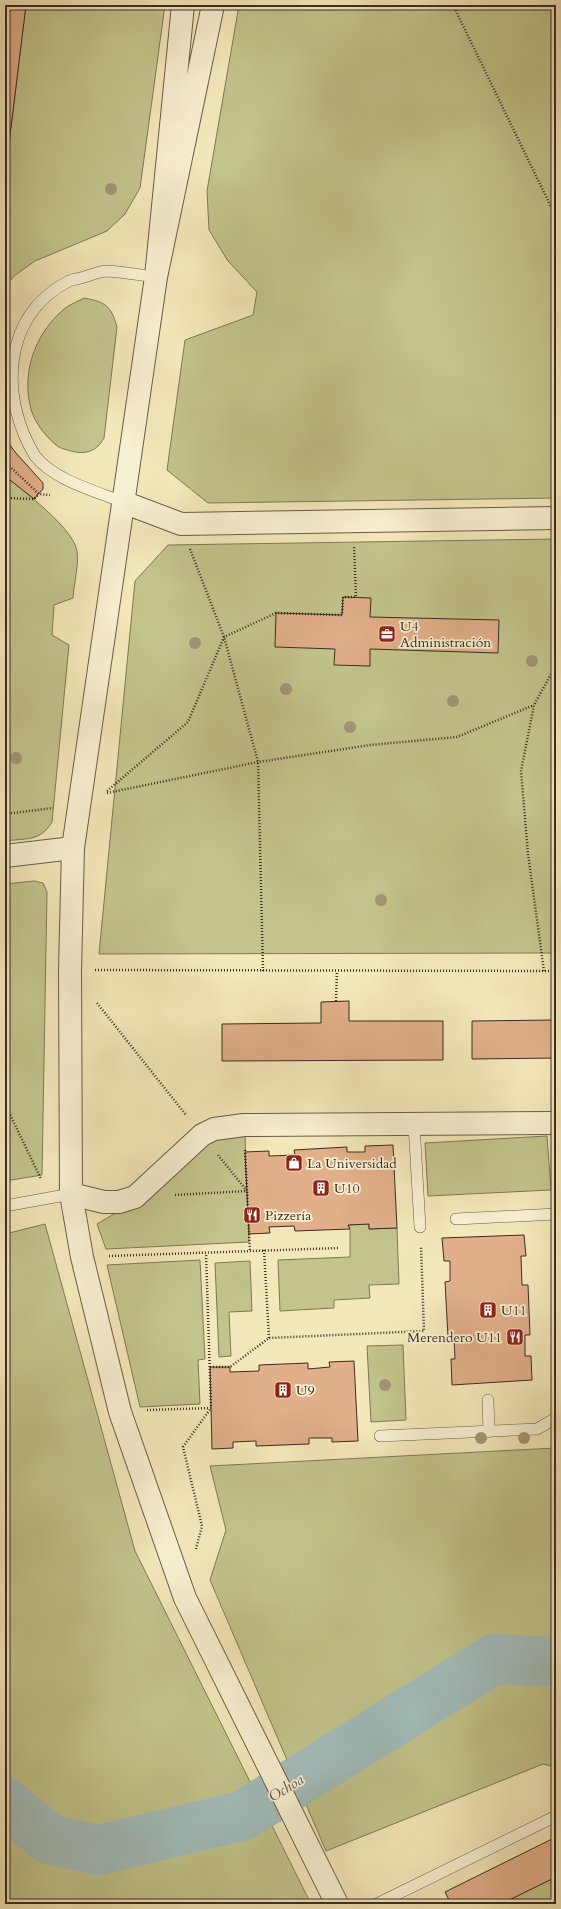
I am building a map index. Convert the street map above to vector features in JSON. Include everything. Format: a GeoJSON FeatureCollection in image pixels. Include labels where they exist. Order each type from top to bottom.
{"type":"FeatureCollection","features":[{"type":"Feature","properties":{"kind":"street"},"geometry":{"type":"LineString","coordinates":[[183,5],[156,277],[73,848],[70,970],[71,1194],[82,1257],[120,1412],[185,1598],[337,1904]]}},
{"type":"Feature","properties":{"kind":"street"},"geometry":{"type":"LineString","coordinates":[[156,277],[213,5]]}},
{"type":"Feature","properties":{"kind":"street"},"geometry":{"type":"LineString","coordinates":[[123,502],[180,524],[556,518]]}},
{"type":"Feature","properties":{"kind":"street"},"geometry":{"type":"LineString","coordinates":[[5,856],[73,848]]}},
{"type":"Feature","properties":{"kind":"street"},"geometry":{"type":"LineString","coordinates":[[71,1194],[104,1202],[119,1202],[135,1197],[202,1135],[214,1130],[244,1124],[414,1124],[556,1127]]}},
{"type":"Feature","properties":{"kind":"lane"},"geometry":{"type":"LineString","coordinates":[[123,502],[65,480],[36,458],[16,430],[10,410],[7,396],[8,362],[18,330],[39,302],[70,281],[106,271],[156,277]]}},
{"type":"Feature","properties":{"kind":"lane"},"geometry":{"type":"LineString","coordinates":[[414,1124],[420,1227]]}},
{"type":"Feature","properties":{"kind":"lane"},"geometry":{"type":"LineString","coordinates":[[5,1206],[71,1194]]}},
{"type":"Feature","properties":{"kind":"lane"},"geometry":{"type":"LineString","coordinates":[[456,1219],[556,1214]]}},
{"type":"Feature","properties":{"kind":"lane"},"geometry":{"type":"LineString","coordinates":[[488,1400],[490,1432]]}},
{"type":"Feature","properties":{"kind":"lane"},"geometry":{"type":"LineString","coordinates":[[380,1436],[537,1429],[556,1418]]}},
{"type":"Feature","properties":{"kind":"lane"},"geometry":{"type":"LineString","coordinates":[[377,1904],[556,1816]]}},
{"type":"Feature","properties":{"kind":"path"},"geometry":{"type":"LineString","coordinates":[[453,5],[556,217]]}},
{"type":"Feature","properties":{"kind":"path"},"geometry":{"type":"LineString","coordinates":[[5,498],[34,499],[39,494]]}},
{"type":"Feature","properties":{"kind":"path"},"geometry":{"type":"LineString","coordinates":[[353,521],[356,597],[342,597],[342,615],[276,613],[224,637],[188,722],[104,794],[258,762],[370,745],[457,737],[534,705]]}},
{"type":"Feature","properties":{"kind":"path"},"geometry":{"type":"LineString","coordinates":[[180,524],[224,637],[258,762],[262,971]]}},
{"type":"Feature","properties":{"kind":"path"},"geometry":{"type":"LineString","coordinates":[[544,971],[528,854],[521,771],[534,705],[556,665]]}},
{"type":"Feature","properties":{"kind":"path"},"geometry":{"type":"LineString","coordinates":[[5,814],[79,805]]}},
{"type":"Feature","properties":{"kind":"path"},"geometry":{"type":"LineString","coordinates":[[70,970],[556,971]]}},
{"type":"Feature","properties":{"kind":"path"},"geometry":{"type":"LineString","coordinates":[[336,1001],[337,971]]}},
{"type":"Feature","properties":{"kind":"path"},"geometry":{"type":"LineString","coordinates":[[95,1001],[247,1191]]}},
{"type":"Feature","properties":{"kind":"path"},"geometry":{"type":"LineString","coordinates":[[5,1104],[50,1198]]}},
{"type":"Feature","properties":{"kind":"path"},"geometry":{"type":"LineString","coordinates":[[244,1124],[250,1251]]}},
{"type":"Feature","properties":{"kind":"path"},"geometry":{"type":"LineString","coordinates":[[135,1197],[247,1191]]}},
{"type":"Feature","properties":{"kind":"path"},"geometry":{"type":"LineString","coordinates":[[210,1367],[230,1367],[269,1338],[424,1331],[420,1227]]}},
{"type":"Feature","properties":{"kind":"path"},"geometry":{"type":"LineString","coordinates":[[82,1257],[339,1248]]}},
{"type":"Feature","properties":{"kind":"path"},"geometry":{"type":"LineString","coordinates":[[264,1250],[269,1338]]}},
{"type":"Feature","properties":{"kind":"path"},"geometry":{"type":"LineString","coordinates":[[195,1555],[202,1526],[182,1447],[211,1408],[206,1253]]}},
{"type":"Feature","properties":{"kind":"path"},"geometry":{"type":"LineString","coordinates":[[120,1412],[211,1408]]}},
{"type":"Feature","properties":{"kind":"green space"},"geometry":{"type":"Polygon","coordinates":[[[26,5],[165,5],[140,188],[125,214],[107,231],[35,261],[14,276],[5,287],[5,176],[26,5]]]}},
{"type":"Feature","properties":{"kind":"green space"},"geometry":{"type":"Polygon","coordinates":[[[239,5],[556,5],[556,498],[208,503],[167,470],[185,340],[253,315],[257,292],[228,261],[209,230],[207,191],[239,5]]]}},
{"type":"Feature","properties":{"kind":"green space"},"geometry":{"type":"Polygon","coordinates":[[[84,298],[103,303],[110,310],[117,327],[104,438],[98,446],[90,451],[76,452],[59,447],[50,440],[42,430],[31,409],[28,395],[28,382],[29,368],[33,355],[38,342],[45,331],[65,308],[84,298]]]}},
{"type":"Feature","properties":{"kind":"green space"},"geometry":{"type":"Polygon","coordinates":[[[5,476],[47,510],[67,532],[74,542],[77,551],[77,568],[73,598],[54,605],[52,635],[69,645],[52,822],[43,833],[37,836],[26,839],[5,841],[5,476]]]}},
{"type":"Feature","properties":{"kind":"green space"},"geometry":{"type":"Polygon","coordinates":[[[556,539],[556,953],[99,954],[135,581],[168,545],[556,539]]]}},
{"type":"Feature","properties":{"kind":"green space"},"geometry":{"type":"Polygon","coordinates":[[[34,881],[43,883],[47,892],[42,1175],[5,1181],[5,884],[34,881]]]}},
{"type":"Feature","properties":{"kind":"green space"},"geometry":{"type":"Polygon","coordinates":[[[245,1136],[249,1242],[106,1249],[97,1224],[117,1212],[216,1138],[245,1136]]]}},
{"type":"Feature","properties":{"kind":"green space"},"geometry":{"type":"Polygon","coordinates":[[[547,1136],[551,1190],[428,1196],[425,1143],[547,1136]]]}},
{"type":"Feature","properties":{"kind":"green space"},"geometry":{"type":"Polygon","coordinates":[[[45,1224],[135,1551],[311,1904],[5,1904],[5,1234],[45,1224]]]}},
{"type":"Feature","properties":{"kind":"green space"},"geometry":{"type":"Polygon","coordinates":[[[369,1224],[369,1229],[397,1228],[399,1284],[369,1285],[370,1298],[334,1300],[334,1308],[280,1311],[278,1260],[350,1257],[350,1229],[348,1225],[369,1224]]]}},
{"type":"Feature","properties":{"kind":"green space"},"geometry":{"type":"Polygon","coordinates":[[[200,1260],[205,1359],[198,1360],[200,1404],[140,1407],[107,1265],[200,1260]]]}},
{"type":"Feature","properties":{"kind":"green space"},"geometry":{"type":"Polygon","coordinates":[[[250,1261],[252,1311],[229,1312],[231,1356],[219,1357],[215,1263],[250,1261]]]}},
{"type":"Feature","properties":{"kind":"green space"},"geometry":{"type":"Polygon","coordinates":[[[403,1345],[406,1420],[371,1422],[367,1346],[403,1345]]]}},
{"type":"Feature","properties":{"kind":"green space"},"geometry":{"type":"Polygon","coordinates":[[[556,1448],[556,1767],[543,1764],[326,1851],[210,1580],[226,1530],[210,1466],[556,1448]]]}},
{"type":"Feature","properties":{"kind":"green space"},"geometry":{"type":"Polygon","coordinates":[[[556,1877],[556,1904],[501,1904],[556,1877]]]}},
{"type":"Feature","properties":{"kind":"building"},"geometry":{"type":"Polygon","coordinates":[[[5,5],[26,5],[5,176],[5,5]]]}},
{"type":"Feature","properties":{"kind":"building"},"geometry":{"type":"Polygon","coordinates":[[[5,438],[15,452],[43,483],[43,489],[34,499],[5,476],[5,438]]]}},
{"type":"Feature","properties":{"kind":"building","name":"U4 Administración"},"geometry":{"type":"Polygon","coordinates":[[[343,597],[371,598],[370,617],[499,620],[498,653],[370,649],[370,666],[334,665],[335,649],[275,647],[276,613],[342,615],[343,597]]]}},
{"type":"Feature","properties":{"kind":"building"},"geometry":{"type":"Polygon","coordinates":[[[349,1001],[349,1021],[443,1021],[443,1060],[222,1061],[222,1024],[321,1023],[321,1002],[349,1001]]]}},
{"type":"Feature","properties":{"kind":"building"},"geometry":{"type":"Polygon","coordinates":[[[556,1020],[556,1058],[472,1059],[472,1021],[556,1020]]]}},
{"type":"Feature","properties":{"kind":"building","name":"U10"},"geometry":{"type":"Polygon","coordinates":[[[393,1145],[397,1228],[369,1229],[369,1224],[348,1225],[350,1229],[295,1231],[294,1226],[269,1227],[270,1233],[249,1234],[245,1152],[269,1151],[269,1156],[295,1155],[294,1150],[347,1147],[347,1152],[365,1152],[365,1146],[393,1145]]]}},
{"type":"Feature","properties":{"kind":"building","name":"U11"},"geometry":{"type":"Polygon","coordinates":[[[524,1235],[526,1256],[521,1256],[522,1285],[528,1285],[530,1335],[525,1335],[525,1356],[531,1356],[532,1380],[452,1385],[451,1359],[455,1359],[454,1337],[448,1337],[445,1282],[450,1281],[450,1261],[444,1261],[442,1238],[524,1235]]]}},
{"type":"Feature","properties":{"kind":"building","name":"U9"},"geometry":{"type":"Polygon","coordinates":[[[354,1361],[358,1441],[332,1442],[332,1438],[309,1438],[309,1444],[256,1446],[256,1441],[233,1442],[233,1448],[212,1449],[210,1367],[230,1367],[230,1372],[259,1371],[259,1365],[308,1363],[308,1369],[330,1367],[329,1362],[354,1361]]]}},
{"type":"Feature","properties":{"kind":"building"},"geometry":{"type":"Polygon","coordinates":[[[556,1837],[556,1877],[501,1904],[451,1904],[445,1892],[556,1837]]]}},
{"type":"Feature","properties":{"kind":"waterway","name":"Ochoa"},"geometry":{"type":"LineString","coordinates":[[5,1802],[49,1839],[98,1850],[242,1816],[494,1659],[556,1662]]}},
{"type":"Feature","properties":{"kind":"place","name":"U4 Administración"},"geometry":{"type":"Point","coordinates":[387,634]}},
{"type":"Feature","properties":{"kind":"place","name":"La Universidad"},"geometry":{"type":"Point","coordinates":[294,1163]}},
{"type":"Feature","properties":{"kind":"place","name":"U10"},"geometry":{"type":"Point","coordinates":[321,1188]}},
{"type":"Feature","properties":{"kind":"place","name":"Pizzería"},"geometry":{"type":"Point","coordinates":[252,1215]}},
{"type":"Feature","properties":{"kind":"place","name":"U11"},"geometry":{"type":"Point","coordinates":[488,1310]}},
{"type":"Feature","properties":{"kind":"place","name":"Merendero U11"},"geometry":{"type":"Point","coordinates":[515,1337]}},
{"type":"Feature","properties":{"kind":"place","name":"U9"},"geometry":{"type":"Point","coordinates":[283,1390]}}]}
